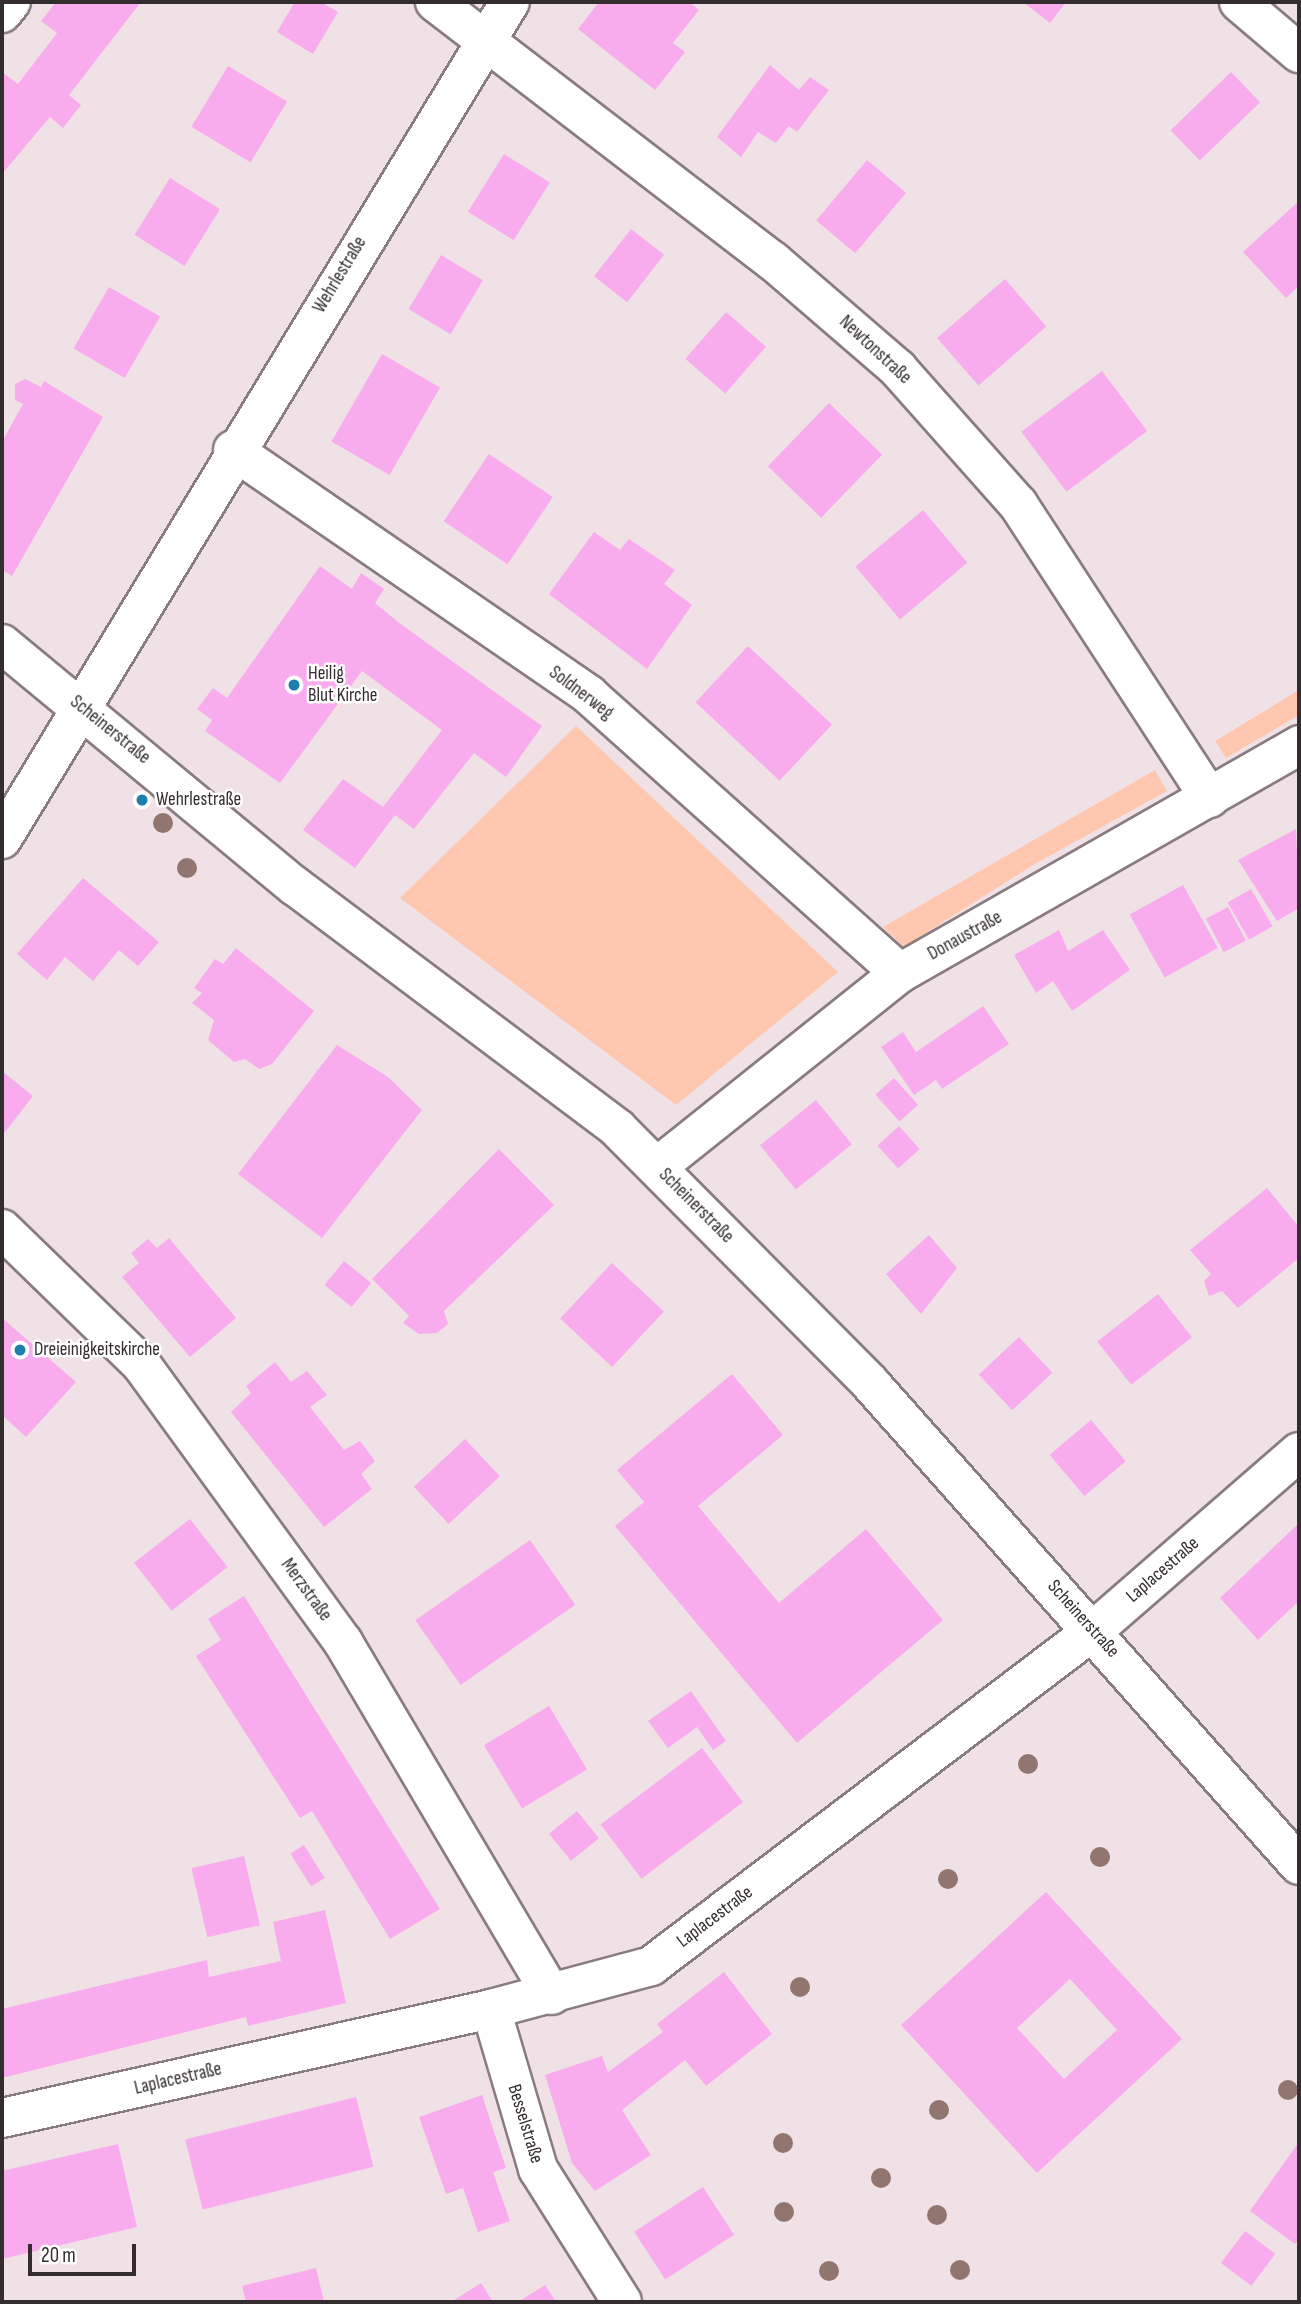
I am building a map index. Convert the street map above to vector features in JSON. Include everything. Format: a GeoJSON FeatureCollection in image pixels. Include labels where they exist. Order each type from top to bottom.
{"type":"FeatureCollection","features":[{"type":"Feature","properties":{"kind":"street"},"geometry":{"type":"LineString","coordinates":[[2,13],[11,2]]}},
{"type":"Feature","properties":{"kind":"street","name":"Newtonstraße"},"geometry":{"type":"LineString","coordinates":[[435,2],[773,261],[898,369],[1018,504],[1210,797]]}},
{"type":"Feature","properties":{"kind":"street","name":"Wehrlestraße"},"geometry":{"type":"LineString","coordinates":[[2,839],[84,708],[233,450],[485,38],[510,2]]}},
{"type":"Feature","properties":{"kind":"street"},"geometry":{"type":"LineString","coordinates":[[1239,2],[1299,53]]}},
{"type":"Feature","properties":{"kind":"street","name":"Soldnerweg"},"geometry":{"type":"LineString","coordinates":[[233,450],[589,695],[900,973]]}},
{"type":"Feature","properties":{"kind":"street","name":"Scheinerstraße"},"geometry":{"type":"LineString","coordinates":[[2,644],[84,708],[246,848],[617,1128],[870,1383],[1094,1630],[1299,1865]]}},
{"type":"Feature","properties":{"kind":"street","name":"Donaustraße"},"geometry":{"type":"LineString","coordinates":[[657,1167],[900,973],[1299,745]]}},
{"type":"Feature","properties":{"kind":"street","name":"Merzstraße"},"geometry":{"type":"LineString","coordinates":[[2,1229],[141,1364],[343,1642],[552,1995]]}},
{"type":"Feature","properties":{"kind":"street","name":"Laplacestraße"},"geometry":{"type":"LineString","coordinates":[[2,2118],[552,1995],[651,1966],[1094,1630],[1299,1452]]}},
{"type":"Feature","properties":{"kind":"street","name":"Besselstraße"},"geometry":{"type":"LineString","coordinates":[[491,2009],[538,2169],[622,2302]]}},
{"type":"Feature","properties":{"kind":"shaded area"},"geometry":{"type":"Polygon","coordinates":[[[1299,690],[1299,715],[1226,758],[1215,741],[1299,690]]]}},
{"type":"Feature","properties":{"kind":"shaded area"},"geometry":{"type":"Polygon","coordinates":[[[576,726],[838,972],[676,1105],[400,898],[576,726]]]}},
{"type":"Feature","properties":{"kind":"shaded area"},"geometry":{"type":"Polygon","coordinates":[[[1155,770],[1167,791],[1033,865],[904,947],[883,927],[1155,770]]]}},
{"type":"Feature","properties":{"kind":"building"},"geometry":{"type":"Polygon","coordinates":[[[56,2],[141,2],[69,95],[81,105],[63,128],[50,117],[2,174],[2,72],[18,84],[57,33],[41,21],[56,2]]]}},
{"type":"Feature","properties":{"kind":"building"},"geometry":{"type":"Polygon","coordinates":[[[295,2],[321,2],[338,12],[313,54],[277,32],[295,2]]]}},
{"type":"Feature","properties":{"kind":"building"},"geometry":{"type":"Polygon","coordinates":[[[599,2],[689,2],[699,10],[673,43],[685,52],[655,90],[578,29],[599,2]]]}},
{"type":"Feature","properties":{"kind":"building"},"geometry":{"type":"Polygon","coordinates":[[[1023,2],[1066,2],[1050,23],[1023,2]]]}},
{"type":"Feature","properties":{"kind":"building"},"geometry":{"type":"Polygon","coordinates":[[[770,65],[799,90],[810,77],[829,90],[797,132],[789,126],[776,143],[758,132],[741,157],[717,137],[770,65]]]}},
{"type":"Feature","properties":{"kind":"building"},"geometry":{"type":"Polygon","coordinates":[[[228,66],[287,102],[251,162],[191,127],[228,66]]]}},
{"type":"Feature","properties":{"kind":"building"},"geometry":{"type":"Polygon","coordinates":[[[1231,72],[1260,102],[1200,161],[1171,130],[1231,72]]]}},
{"type":"Feature","properties":{"kind":"building"},"geometry":{"type":"Polygon","coordinates":[[[504,154],[550,183],[514,240],[468,212],[504,154]]]}},
{"type":"Feature","properties":{"kind":"building"},"geometry":{"type":"Polygon","coordinates":[[[867,160],[906,193],[855,253],[816,221],[867,160]]]}},
{"type":"Feature","properties":{"kind":"building"},"geometry":{"type":"Polygon","coordinates":[[[170,178],[220,209],[185,266],[134,235],[170,178]]]}},
{"type":"Feature","properties":{"kind":"building"},"geometry":{"type":"Polygon","coordinates":[[[1299,201],[1299,286],[1286,298],[1243,252],[1299,201]]]}},
{"type":"Feature","properties":{"kind":"building"},"geometry":{"type":"Polygon","coordinates":[[[631,229],[664,255],[627,302],[594,276],[631,229]]]}},
{"type":"Feature","properties":{"kind":"building"},"geometry":{"type":"Polygon","coordinates":[[[441,255],[483,280],[451,334],[409,309],[441,255]]]}},
{"type":"Feature","properties":{"kind":"building"},"geometry":{"type":"Polygon","coordinates":[[[1005,279],[1046,327],[978,386],[937,338],[1005,279]]]}},
{"type":"Feature","properties":{"kind":"building"},"geometry":{"type":"Polygon","coordinates":[[[109,287],[160,316],[125,378],[74,348],[109,287]]]}},
{"type":"Feature","properties":{"kind":"building"},"geometry":{"type":"Polygon","coordinates":[[[726,312],[766,347],[725,394],[685,359],[726,312]]]}},
{"type":"Feature","properties":{"kind":"building"},"geometry":{"type":"Polygon","coordinates":[[[382,354],[440,388],[390,475],[332,441],[382,354]]]}},
{"type":"Feature","properties":{"kind":"building"},"geometry":{"type":"Polygon","coordinates":[[[1102,371],[1147,431],[1066,492],[1021,432],[1102,371]]]}},
{"type":"Feature","properties":{"kind":"building"},"geometry":{"type":"Polygon","coordinates":[[[25,379],[41,387],[44,381],[103,417],[12,576],[2,570],[2,442],[23,404],[15,400],[15,384],[25,379]]]}},
{"type":"Feature","properties":{"kind":"building"},"geometry":{"type":"Polygon","coordinates":[[[829,403],[882,454],[821,518],[768,466],[829,403]]]}},
{"type":"Feature","properties":{"kind":"building"},"geometry":{"type":"Polygon","coordinates":[[[489,454],[553,497],[508,564],[444,521],[489,454]]]}},
{"type":"Feature","properties":{"kind":"building"},"geometry":{"type":"Polygon","coordinates":[[[923,510],[967,563],[900,619],[856,567],[923,510]]]}},
{"type":"Feature","properties":{"kind":"building"},"geometry":{"type":"Polygon","coordinates":[[[594,532],[620,550],[629,539],[675,570],[664,584],[692,605],[647,669],[549,594],[594,532]]]}},
{"type":"Feature","properties":{"kind":"building"},"geometry":{"type":"Polygon","coordinates":[[[320,566],[352,589],[361,573],[384,589],[375,603],[542,726],[506,777],[474,753],[414,829],[395,815],[355,868],[303,830],[343,779],[383,807],[442,730],[362,671],[280,783],[205,731],[212,720],[197,709],[213,688],[227,698],[320,566]]]}},
{"type":"Feature","properties":{"kind":"building"},"geometry":{"type":"Polygon","coordinates":[[[748,646],[832,724],[780,781],[695,702],[748,646]]]}},
{"type":"Feature","properties":{"kind":"building"},"geometry":{"type":"Polygon","coordinates":[[[1296,829],[1299,908],[1277,921],[1238,860],[1296,829]]]}},
{"type":"Feature","properties":{"kind":"building"},"geometry":{"type":"Polygon","coordinates":[[[83,878],[159,942],[138,966],[119,950],[93,981],[65,957],[47,980],[17,954],[83,878]]]}},
{"type":"Feature","properties":{"kind":"building"},"geometry":{"type":"Polygon","coordinates":[[[1183,885],[1218,948],[1165,978],[1130,915],[1183,885]]]}},
{"type":"Feature","properties":{"kind":"building"},"geometry":{"type":"Polygon","coordinates":[[[1251,889],[1272,926],[1249,940],[1228,902],[1251,889]]]}},
{"type":"Feature","properties":{"kind":"building"},"geometry":{"type":"Polygon","coordinates":[[[1228,907],[1246,941],[1224,952],[1206,919],[1228,907]]]}},
{"type":"Feature","properties":{"kind":"building"},"geometry":{"type":"Polygon","coordinates":[[[1059,930],[1068,951],[1103,930],[1130,970],[1072,1011],[1053,981],[1036,993],[1014,955],[1059,930]]]}},
{"type":"Feature","properties":{"kind":"building"},"geometry":{"type":"Polygon","coordinates":[[[236,948],[314,1011],[272,1064],[259,1069],[245,1059],[234,1062],[208,1040],[214,1020],[192,1003],[202,993],[194,988],[215,959],[223,964],[236,948]]]}},
{"type":"Feature","properties":{"kind":"building"},"geometry":{"type":"Polygon","coordinates":[[[983,1006],[1009,1044],[942,1089],[936,1080],[914,1095],[881,1047],[903,1032],[916,1052],[983,1006]]]}},
{"type":"Feature","properties":{"kind":"building"},"geometry":{"type":"Polygon","coordinates":[[[337,1045],[388,1077],[422,1110],[322,1238],[238,1174],[337,1045]]]}},
{"type":"Feature","properties":{"kind":"building"},"geometry":{"type":"Polygon","coordinates":[[[2,1071],[33,1096],[2,1136],[2,1071]]]}},
{"type":"Feature","properties":{"kind":"building"},"geometry":{"type":"Polygon","coordinates":[[[894,1078],[918,1105],[900,1121],[875,1095],[894,1078]]]}},
{"type":"Feature","properties":{"kind":"building"},"geometry":{"type":"Polygon","coordinates":[[[816,1100],[852,1144],[796,1190],[760,1145],[816,1100]]]}},
{"type":"Feature","properties":{"kind":"building"},"geometry":{"type":"Polygon","coordinates":[[[899,1126],[920,1149],[898,1168],[877,1145],[899,1126]]]}},
{"type":"Feature","properties":{"kind":"building"},"geometry":{"type":"Polygon","coordinates":[[[499,1149],[554,1205],[444,1311],[448,1324],[437,1333],[419,1334],[403,1323],[409,1316],[372,1279],[499,1149]]]}},
{"type":"Feature","properties":{"kind":"building"},"geometry":{"type":"Polygon","coordinates":[[[1267,1188],[1299,1227],[1299,1258],[1238,1308],[1222,1291],[1209,1296],[1204,1281],[1211,1274],[1190,1250],[1267,1188]]]}},
{"type":"Feature","properties":{"kind":"building"},"geometry":{"type":"Polygon","coordinates":[[[929,1235],[957,1268],[921,1314],[886,1274],[929,1235]]]}},
{"type":"Feature","properties":{"kind":"building"},"geometry":{"type":"Polygon","coordinates":[[[169,1238],[236,1318],[190,1357],[122,1277],[139,1263],[131,1253],[148,1239],[157,1248],[169,1238]]]}},
{"type":"Feature","properties":{"kind":"building"},"geometry":{"type":"Polygon","coordinates":[[[344,1261],[371,1283],[352,1307],[324,1285],[344,1261]]]}},
{"type":"Feature","properties":{"kind":"building"},"geometry":{"type":"Polygon","coordinates":[[[612,1263],[664,1311],[612,1367],[560,1319],[612,1263]]]}},
{"type":"Feature","properties":{"kind":"building"},"geometry":{"type":"Polygon","coordinates":[[[1158,1294],[1192,1337],[1131,1385],[1097,1341],[1158,1294]]]}},
{"type":"Feature","properties":{"kind":"building","name":"Dreieinigkeitskirche"},"geometry":{"type":"Polygon","coordinates":[[[2,1318],[76,1382],[26,1437],[2,1415],[2,1318]]]}},
{"type":"Feature","properties":{"kind":"building"},"geometry":{"type":"Polygon","coordinates":[[[1019,1337],[1052,1373],[1012,1410],[979,1375],[1019,1337]]]}},
{"type":"Feature","properties":{"kind":"building"},"geometry":{"type":"Polygon","coordinates":[[[275,1362],[291,1382],[307,1371],[327,1395],[310,1407],[344,1450],[360,1441],[375,1461],[361,1474],[372,1489],[324,1527],[231,1412],[251,1393],[246,1386],[275,1362]]]}},
{"type":"Feature","properties":{"kind":"building"},"geometry":{"type":"Polygon","coordinates":[[[732,1374],[783,1435],[698,1506],[779,1603],[866,1529],[943,1620],[797,1743],[615,1526],[644,1502],[617,1470],[732,1374]]]}},
{"type":"Feature","properties":{"kind":"building"},"geometry":{"type":"Polygon","coordinates":[[[1091,1420],[1126,1461],[1084,1496],[1050,1455],[1091,1420]]]}},
{"type":"Feature","properties":{"kind":"building"},"geometry":{"type":"Polygon","coordinates":[[[465,1439],[500,1476],[449,1524],[414,1487],[465,1439]]]}},
{"type":"Feature","properties":{"kind":"building"},"geometry":{"type":"Polygon","coordinates":[[[190,1519],[228,1567],[172,1611],[134,1563],[190,1519]]]}},
{"type":"Feature","properties":{"kind":"building"},"geometry":{"type":"Polygon","coordinates":[[[1297,1525],[1299,1601],[1258,1640],[1220,1598],[1297,1525]]]}},
{"type":"Feature","properties":{"kind":"building"},"geometry":{"type":"Polygon","coordinates":[[[530,1540],[575,1605],[461,1685],[415,1620],[530,1540]]]}},
{"type":"Feature","properties":{"kind":"building"},"geometry":{"type":"Polygon","coordinates":[[[244,1596],[440,1909],[390,1939],[312,1811],[300,1818],[196,1656],[221,1640],[208,1619],[244,1596]]]}},
{"type":"Feature","properties":{"kind":"building"},"geometry":{"type":"Polygon","coordinates":[[[691,1691],[726,1741],[713,1750],[697,1727],[668,1748],[648,1721],[691,1691]]]}},
{"type":"Feature","properties":{"kind":"building"},"geometry":{"type":"Polygon","coordinates":[[[549,1706],[587,1769],[522,1809],[484,1745],[549,1706]]]}},
{"type":"Feature","properties":{"kind":"building"},"geometry":{"type":"Polygon","coordinates":[[[702,1748],[743,1802],[641,1879],[601,1824],[702,1748]]]}},
{"type":"Feature","properties":{"kind":"building"},"geometry":{"type":"Polygon","coordinates":[[[577,1811],[599,1838],[571,1861],[549,1834],[577,1811]]]}},
{"type":"Feature","properties":{"kind":"building"},"geometry":{"type":"Polygon","coordinates":[[[304,1845],[325,1878],[311,1887],[290,1853],[304,1845]]]}},
{"type":"Feature","properties":{"kind":"building"},"geometry":{"type":"Polygon","coordinates":[[[244,1856],[260,1925],[207,1937],[191,1868],[244,1856]]]}},
{"type":"Feature","properties":{"kind":"building"},"geometry":{"type":"Polygon","coordinates":[[[1046,1892],[1182,2039],[1037,2173],[901,2025],[1046,1892]],[[1070,1979],[1017,2028],[1064,2079],[1117,2030],[1070,1979]]]}},
{"type":"Feature","properties":{"kind":"building"},"geometry":{"type":"Polygon","coordinates":[[[325,1910],[346,2003],[248,2026],[246,2017],[2,2078],[2,2009],[207,1960],[209,1977],[281,1961],[273,1922],[325,1910]]]}},
{"type":"Feature","properties":{"kind":"building"},"geometry":{"type":"Polygon","coordinates":[[[724,1972],[772,2034],[706,2086],[685,2060],[622,2110],[651,2155],[595,2191],[572,2163],[545,2075],[602,2056],[608,2072],[663,2032],[657,2024],[724,1972]]]}},
{"type":"Feature","properties":{"kind":"building"},"geometry":{"type":"Polygon","coordinates":[[[482,2095],[506,2168],[493,2172],[510,2221],[478,2232],[463,2188],[446,2194],[419,2117],[482,2095]]]}},
{"type":"Feature","properties":{"kind":"building"},"geometry":{"type":"Polygon","coordinates":[[[356,2097],[373,2167],[203,2209],[185,2140],[356,2097]]]}},
{"type":"Feature","properties":{"kind":"building"},"geometry":{"type":"Polygon","coordinates":[[[1299,2142],[1299,2238],[1295,2244],[1250,2211],[1299,2142]]]}},
{"type":"Feature","properties":{"kind":"building"},"geometry":{"type":"Polygon","coordinates":[[[118,2144],[137,2227],[2,2259],[2,2171],[118,2144]]]}},
{"type":"Feature","properties":{"kind":"building"},"geometry":{"type":"Polygon","coordinates":[[[703,2187],[734,2235],[665,2279],[634,2232],[703,2187]]]}},
{"type":"Feature","properties":{"kind":"building"},"geometry":{"type":"Polygon","coordinates":[[[1245,2231],[1275,2254],[1251,2286],[1221,2263],[1245,2231]]]}},
{"type":"Feature","properties":{"kind":"building"},"geometry":{"type":"Polygon","coordinates":[[[316,2268],[324,2302],[246,2302],[242,2286],[316,2268]]]}},
{"type":"Feature","properties":{"kind":"building"},"geometry":{"type":"Polygon","coordinates":[[[481,2283],[493,2302],[451,2302],[481,2283]]]}},
{"type":"Feature","properties":{"kind":"building"},"geometry":{"type":"Polygon","coordinates":[[[545,2285],[556,2302],[518,2302],[545,2285]]]}},
{"type":"Feature","properties":{"kind":"place","name":"Heilig Blut Kirche"},"geometry":{"type":"Point","coordinates":[294,685]}},
{"type":"Feature","properties":{"kind":"place","name":"Wehrlestraße"},"geometry":{"type":"Point","coordinates":[142,800]}},
{"type":"Feature","properties":{"kind":"place","name":"Dreieinigkeitskirche"},"geometry":{"type":"Point","coordinates":[20,1350]}}]}
